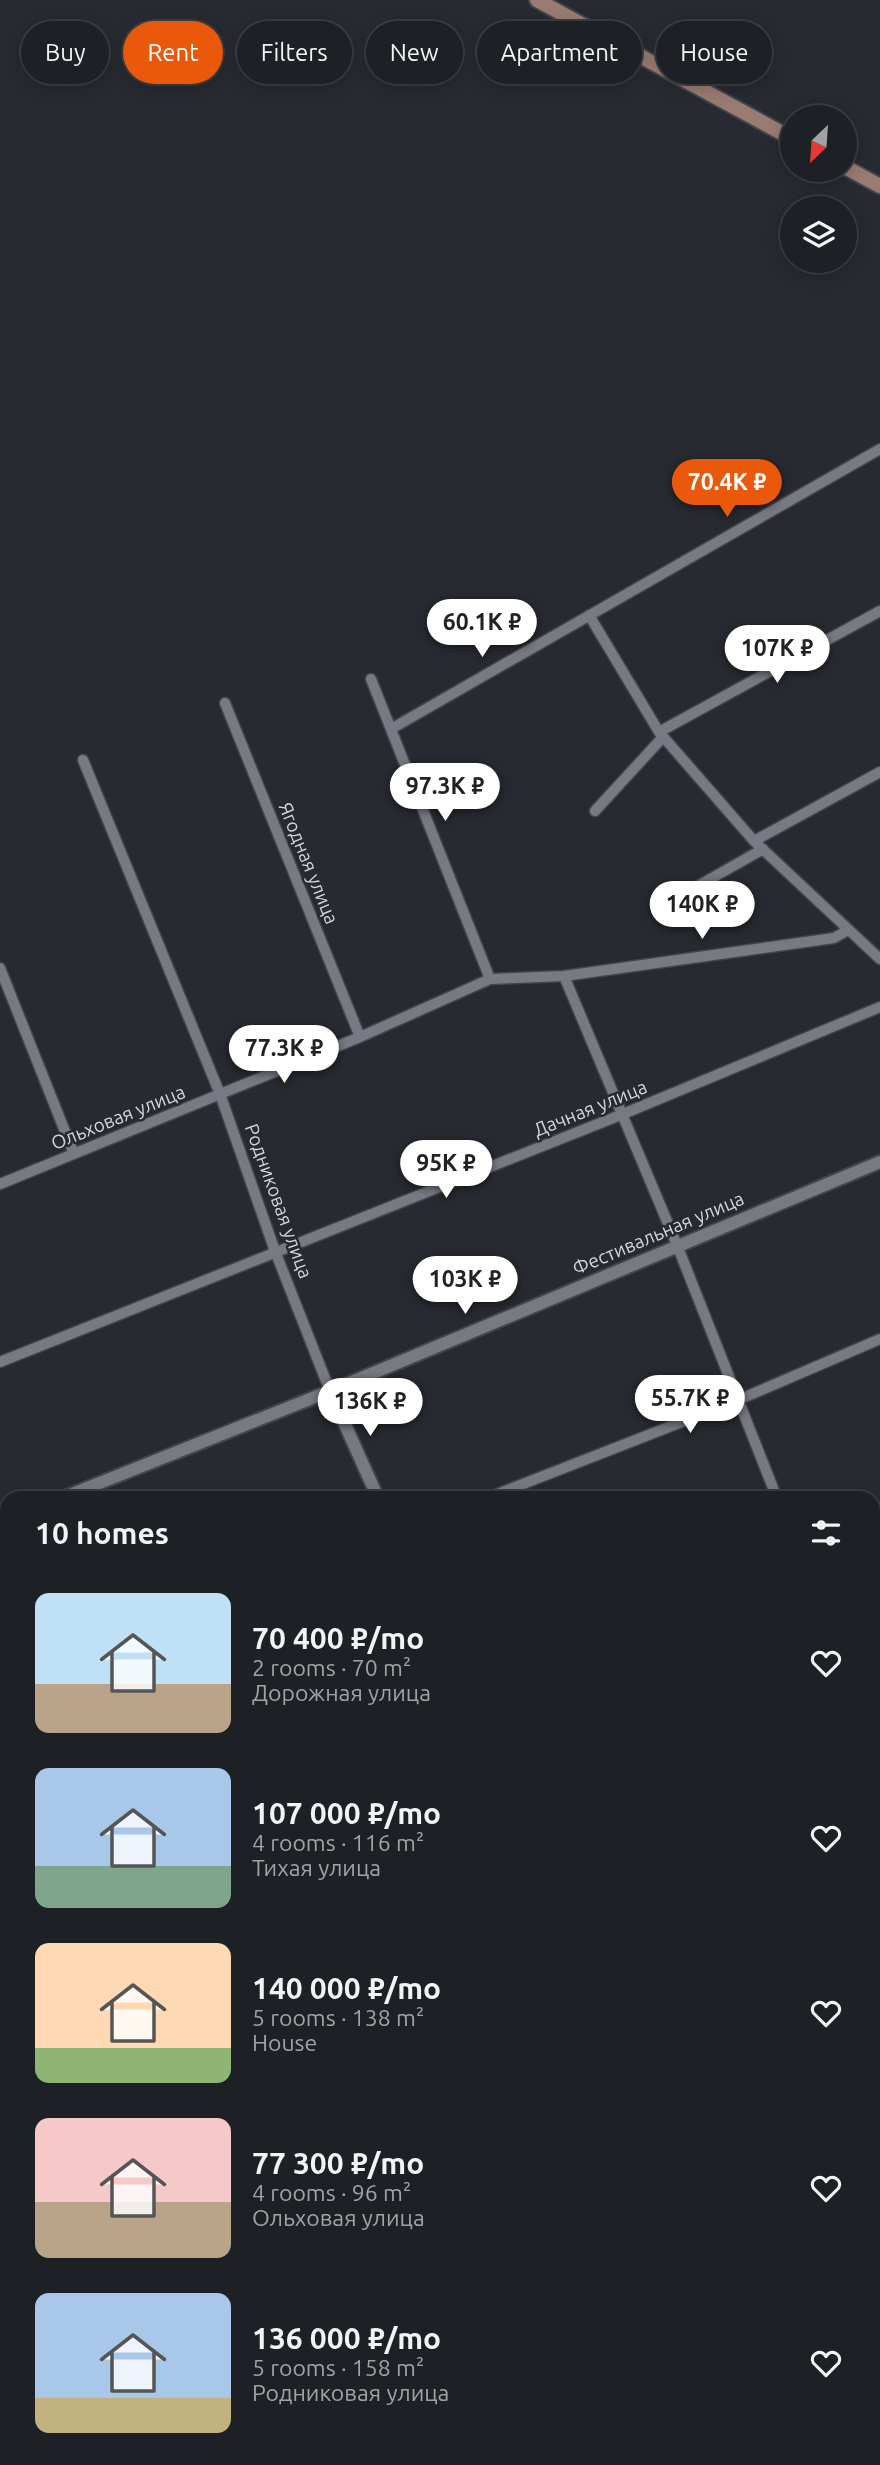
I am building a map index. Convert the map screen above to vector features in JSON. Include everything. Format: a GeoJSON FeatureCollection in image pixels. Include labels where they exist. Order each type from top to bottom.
{"type":"FeatureCollection","features":[{"type":"Feature","properties":{"kind":"main road"},"geometry":{"type":"LineString","coordinates":[[537,0],[780,132]]}},
{"type":"Feature","properties":{"kind":"main road"},"geometry":{"type":"LineString","coordinates":[[858,174],[880,186]]}},
{"type":"Feature","properties":{"kind":"street"},"geometry":{"type":"LineString","coordinates":[[391,729],[880,449]]}},
{"type":"Feature","properties":{"kind":"street"},"geometry":{"type":"LineString","coordinates":[[595,811],[661,735],[880,611]]}},
{"type":"Feature","properties":{"kind":"street"},"geometry":{"type":"LineString","coordinates":[[589,615],[661,735],[754,841],[848,930],[878,954]]}},
{"type":"Feature","properties":{"kind":"street"},"geometry":{"type":"LineString","coordinates":[[371,679],[490,979]]}},
{"type":"Feature","properties":{"kind":"street","name":"Ягодная улица"},"geometry":{"type":"LineString","coordinates":[[225,703],[360,1037]]}},
{"type":"Feature","properties":{"kind":"street","name":"Родниковая улица"},"geometry":{"type":"LineString","coordinates":[[83,760],[220,1094],[275,1251],[330,1391],[375,1491]]}},
{"type":"Feature","properties":{"kind":"street"},"geometry":{"type":"LineString","coordinates":[[754,841],[880,772]]}},
{"type":"Feature","properties":{"kind":"street"},"geometry":{"type":"LineString","coordinates":[[668,903],[763,849]]}},
{"type":"Feature","properties":{"kind":"street","name":"Ольховая улица"},"geometry":{"type":"LineString","coordinates":[[0,1184],[360,1037],[490,979],[564,976],[835,938],[848,930]]}},
{"type":"Feature","properties":{"kind":"street"},"geometry":{"type":"LineString","coordinates":[[0,968],[74,1154]]}},
{"type":"Feature","properties":{"kind":"street"},"geometry":{"type":"LineString","coordinates":[[564,976],[677,1245],[774,1491]]}},
{"type":"Feature","properties":{"kind":"street","name":"Дачная улица"},"geometry":{"type":"LineString","coordinates":[[0,1362],[623,1114],[880,1007]]}},
{"type":"Feature","properties":{"kind":"street","name":"Фестивальная улица"},"geometry":{"type":"LineString","coordinates":[[80,1491],[330,1391],[880,1162]]}},
{"type":"Feature","properties":{"kind":"street"},"geometry":{"type":"LineString","coordinates":[[504,1491],[738,1400],[880,1339]]}}]}
